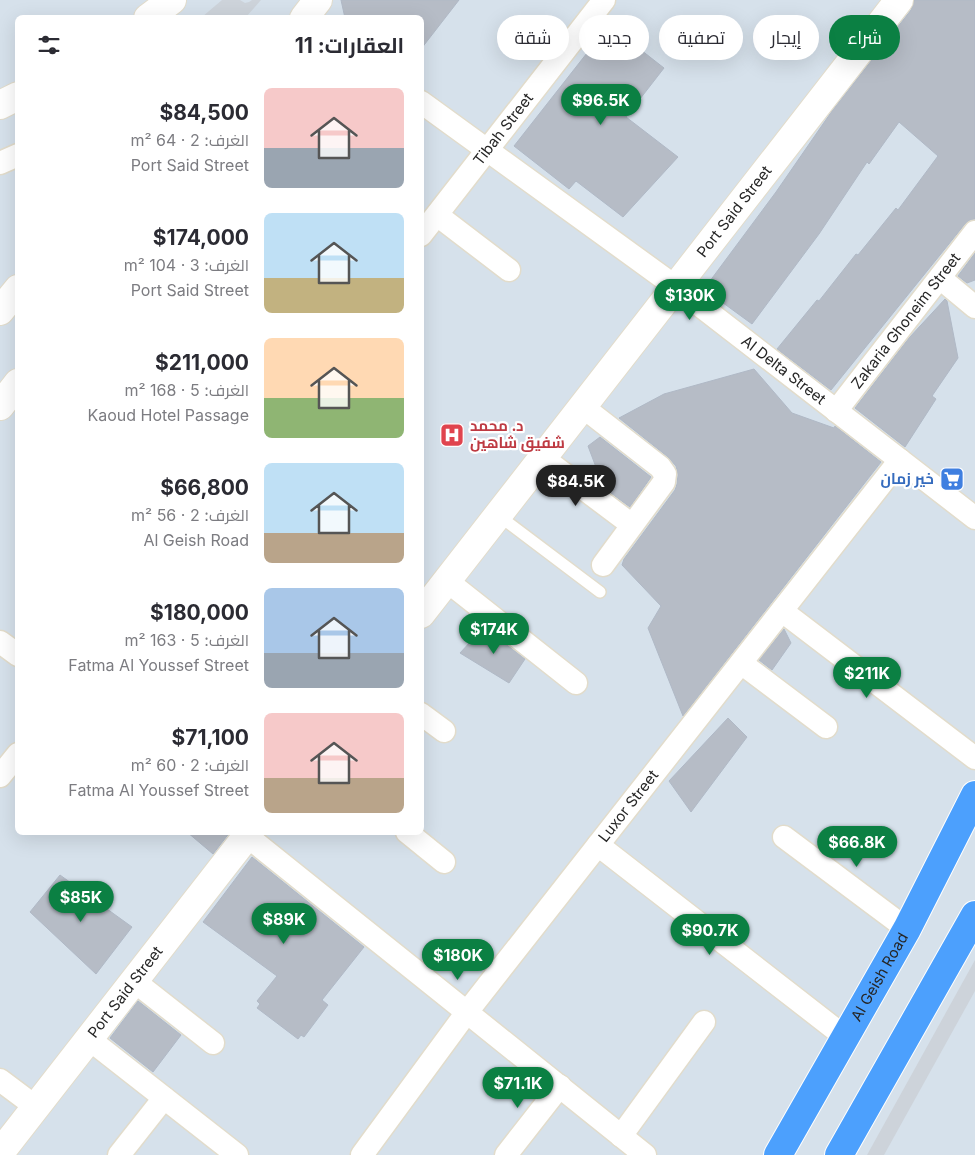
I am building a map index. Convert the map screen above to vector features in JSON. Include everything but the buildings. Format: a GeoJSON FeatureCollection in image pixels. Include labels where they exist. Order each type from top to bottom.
{"type":"FeatureCollection","features":[{"type":"Feature","properties":{"kind":"highway","name":"Al Geish Road"},"geometry":{"type":"LineString","coordinates":[[778,1155],[907,929],[975,795]]}},
{"type":"Feature","properties":{"kind":"highway"},"geometry":{"type":"LineString","coordinates":[[839,1155],[975,915]]}},
{"type":"Feature","properties":{"kind":"main road"},"geometry":{"type":"LineString","coordinates":[[306,15],[318,0]]}},
{"type":"Feature","properties":{"kind":"main road","name":"Port Said Street"},"geometry":{"type":"LineString","coordinates":[[424,610],[899,0]]}},
{"type":"Feature","properties":{"kind":"main road"},"geometry":{"type":"LineString","coordinates":[[0,105],[15,98]]}},
{"type":"Feature","properties":{"kind":"main road"},"geometry":{"type":"LineString","coordinates":[[0,406],[15,387]]}},
{"type":"Feature","properties":{"kind":"main road","name":"Port Said Street"},"geometry":{"type":"LineString","coordinates":[[0,1153],[248,835]]}},
{"type":"Feature","properties":{"kind":"street","name":"Tibah Street"},"geometry":{"type":"LineString","coordinates":[[424,231],[604,0]]}},
{"type":"Feature","properties":{"kind":"street","name":"Al Delta Street"},"geometry":{"type":"LineString","coordinates":[[424,104],[676,287],[975,518]]}},
{"type":"Feature","properties":{"kind":"street"},"geometry":{"type":"LineString","coordinates":[[0,163],[15,156]]}},
{"type":"Feature","properties":{"kind":"street"},"geometry":{"type":"LineString","coordinates":[[437,215],[509,270]]}},
{"type":"Feature","properties":{"kind":"street","name":"Zakaria Ghoneim Street"},"geometry":{"type":"LineString","coordinates":[[836,411],[975,232]]}},
{"type":"Feature","properties":{"kind":"street"},"geometry":{"type":"LineString","coordinates":[[940,278],[975,307]]}},
{"type":"Feature","properties":{"kind":"street"},"geometry":{"type":"LineString","coordinates":[[583,407],[660,467],[665,478],[664,482],[603,565]]}},
{"type":"Feature","properties":{"kind":"street"},"geometry":{"type":"LineString","coordinates":[[543,458],[632,525]]}},
{"type":"Feature","properties":{"kind":"street","name":"Luxor Street"},"geometry":{"type":"LineString","coordinates":[[362,1155],[467,1012],[900,460]]}},
{"type":"Feature","properties":{"kind":"street"},"geometry":{"type":"LineString","coordinates":[[447,581],[576,683]]}},
{"type":"Feature","properties":{"kind":"street"},"geometry":{"type":"LineString","coordinates":[[782,611],[975,758]]}},
{"type":"Feature","properties":{"kind":"street"},"geometry":{"type":"LineString","coordinates":[[0,642],[15,654]]}},
{"type":"Feature","properties":{"kind":"street"},"geometry":{"type":"LineString","coordinates":[[741,663],[826,727]]}},
{"type":"Feature","properties":{"kind":"street"},"geometry":{"type":"LineString","coordinates":[[424,716],[444,731]]}},
{"type":"Feature","properties":{"kind":"street"},"geometry":{"type":"LineString","coordinates":[[0,776],[15,758]]}},
{"type":"Feature","properties":{"kind":"street"},"geometry":{"type":"LineString","coordinates":[[250,835],[645,1155]]}},
{"type":"Feature","properties":{"kind":"street"},"geometry":{"type":"LineString","coordinates":[[411,835],[444,862]]}},
{"type":"Feature","properties":{"kind":"street"},"geometry":{"type":"LineString","coordinates":[[784,837],[907,929]]}},
{"type":"Feature","properties":{"kind":"street"},"geometry":{"type":"LineString","coordinates":[[598,845],[844,1037]]}},
{"type":"Feature","properties":{"kind":"street"},"geometry":{"type":"LineString","coordinates":[[134,981],[213,1043]]}},
{"type":"Feature","properties":{"kind":"street"},"geometry":{"type":"LineString","coordinates":[[621,1136],[704,1022]]}},
{"type":"Feature","properties":{"kind":"street"},"geometry":{"type":"LineString","coordinates":[[89,1039],[237,1155]]}},
{"type":"Feature","properties":{"kind":"street"},"geometry":{"type":"LineString","coordinates":[[0,1080],[36,1107]]}},
{"type":"Feature","properties":{"kind":"street"},"geometry":{"type":"LineString","coordinates":[[506,1155],[560,1086]]}},
{"type":"Feature","properties":{"kind":"street"},"geometry":{"type":"LineString","coordinates":[[119,1155],[164,1098]]}},
{"type":"Feature","properties":{"kind":"lane"},"geometry":{"type":"LineString","coordinates":[[498,515],[600,592]]}},
{"type":"Feature","properties":{"kind":"shaded area"},"geometry":{"type":"Polygon","coordinates":[[[222,0],[240,0],[245,3],[252,0],[261,0],[248,15],[204,15],[222,0]]]}},
{"type":"Feature","properties":{"kind":"shaded area"},"geometry":{"type":"Polygon","coordinates":[[[975,960],[975,991],[884,1155],[867,1155],[975,960]]]}},
{"type":"Feature","properties":{"kind":"place","name":"د. محمد شفيق شاهين"},"geometry":{"type":"Point","coordinates":[452,435]}},
{"type":"Feature","properties":{"kind":"place","name":"خير زمان"},"geometry":{"type":"Point","coordinates":[952,479]}}]}
